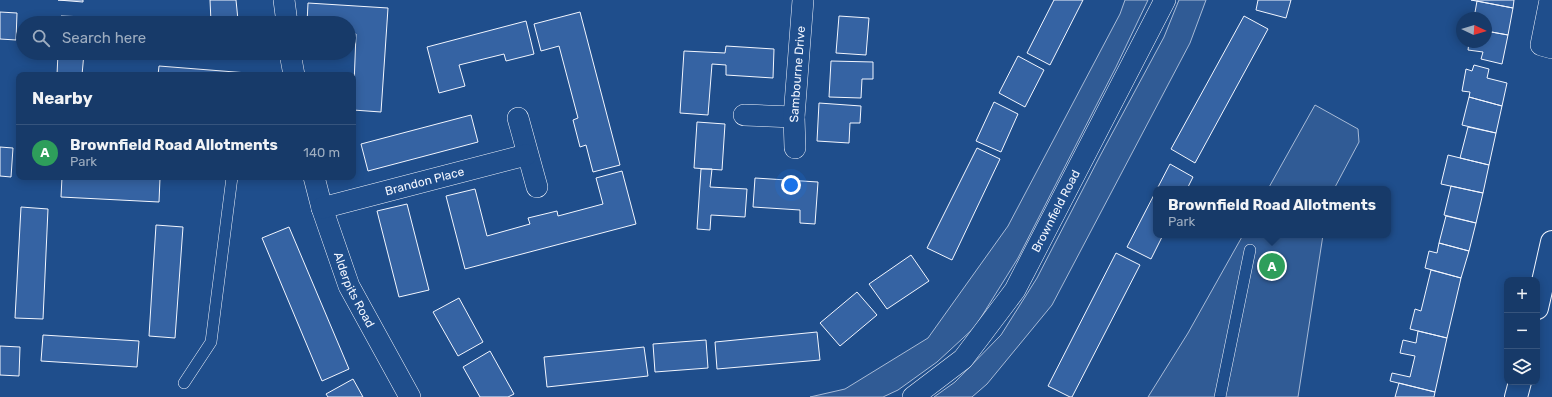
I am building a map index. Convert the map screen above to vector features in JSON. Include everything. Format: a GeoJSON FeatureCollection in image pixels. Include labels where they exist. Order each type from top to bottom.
{"type":"FeatureCollection","features":[{"type":"Feature","properties":{"kind":"main road"},"geometry":{"type":"LineString","coordinates":[[1540,295],[1552,242]]}},
{"type":"Feature","properties":{"kind":"main road"},"geometry":{"type":"LineString","coordinates":[[1516,397],[1519,385]]}},
{"type":"Feature","properties":{"kind":"street"},"geometry":{"type":"LineString","coordinates":[[284,0],[286,16]]}},
{"type":"Feature","properties":{"kind":"street","name":"Sambourne Drive"},"geometry":{"type":"LineString","coordinates":[[795,148],[794,117],[803,0]]}},
{"type":"Feature","properties":{"kind":"street","name":"Brownfield Road"},"geometry":{"type":"LineString","coordinates":[[916,396],[963,359],[1015,290],[1166,0]]}},
{"type":"Feature","properties":{"kind":"street"},"geometry":{"type":"LineString","coordinates":[[1550,0],[1541,45],[1552,48]]}},
{"type":"Feature","properties":{"kind":"street"},"geometry":{"type":"LineString","coordinates":[[291,60],[293,72]]}},
{"type":"Feature","properties":{"kind":"street"},"geometry":{"type":"LineString","coordinates":[[744,115],[794,117]]}},
{"type":"Feature","properties":{"kind":"street"},"geometry":{"type":"LineString","coordinates":[[518,118],[526,155],[537,187]]}},
{"type":"Feature","properties":{"kind":"street","name":"Brandon Place"},"geometry":{"type":"LineString","coordinates":[[322,208],[526,155]]}},
{"type":"Feature","properties":{"kind":"street","name":"Alderpits Road"},"geometry":{"type":"LineString","coordinates":[[315,180],[322,208],[349,286],[410,397]]}},
{"type":"Feature","properties":{"kind":"lane"},"geometry":{"type":"LineString","coordinates":[[184,383],[211,342],[232,180]]}},
{"type":"Feature","properties":{"kind":"lane"},"geometry":{"type":"LineString","coordinates":[[1220,397],[1250,250]]}},
{"type":"Feature","properties":{"kind":"shaded area"},"geometry":{"type":"Polygon","coordinates":[[[1125,0],[1148,0],[1116,67],[1018,258],[975,327],[937,362],[898,390],[883,397],[810,397],[845,389],[928,338],[1008,226],[1120,14],[1125,0]]]}},
{"type":"Feature","properties":{"kind":"shaded area"},"geometry":{"type":"Polygon","coordinates":[[[1179,0],[1206,0],[1190,43],[1052,305],[987,384],[972,397],[934,397],[955,382],[1001,335],[1037,278],[1164,37],[1179,0]]]}},
{"type":"Feature","properties":{"kind":"shaded area"},"geometry":{"type":"Polygon","coordinates":[[[1315,105],[1358,129],[1359,142],[1336,186],[1270,186],[1315,105]]]}},
{"type":"Feature","properties":{"kind":"shaded area"},"geometry":{"type":"Polygon","coordinates":[[[1241,238],[1323,238],[1298,397],[1148,397],[1188,333],[1241,238]]]}},
{"type":"Feature","properties":{"kind":"building"},"geometry":{"type":"Polygon","coordinates":[[[58,0],[83,0],[83,2],[58,0]]]}},
{"type":"Feature","properties":{"kind":"building"},"geometry":{"type":"Polygon","coordinates":[[[210,0],[236,0],[238,16],[211,16],[210,0]]]}},
{"type":"Feature","properties":{"kind":"building"},"geometry":{"type":"Polygon","coordinates":[[[1054,0],[1083,0],[1050,65],[1027,53],[1054,0]]]}},
{"type":"Feature","properties":{"kind":"building"},"geometry":{"type":"Polygon","coordinates":[[[1258,0],[1291,0],[1286,18],[1256,10],[1258,0]]]}},
{"type":"Feature","properties":{"kind":"building"},"geometry":{"type":"Polygon","coordinates":[[[1471,0],[1514,0],[1513,8],[1471,0]]]}},
{"type":"Feature","properties":{"kind":"building"},"geometry":{"type":"Polygon","coordinates":[[[1477,1],[1513,8],[1508,35],[1492,32],[1492,12],[1475,12],[1477,1]]]}},
{"type":"Feature","properties":{"kind":"building"},"geometry":{"type":"Polygon","coordinates":[[[308,3],[388,8],[381,112],[356,110],[356,72],[354,72],[356,16],[307,16],[308,3]]]}},
{"type":"Feature","properties":{"kind":"building"},"geometry":{"type":"Polygon","coordinates":[[[0,12],[17,13],[16,40],[0,39],[0,12]]]}},
{"type":"Feature","properties":{"kind":"building"},"geometry":{"type":"Polygon","coordinates":[[[580,12],[620,165],[593,172],[586,145],[580,147],[573,120],[578,118],[559,46],[541,51],[534,24],[580,12]]]}},
{"type":"Feature","properties":{"kind":"building"},"geometry":{"type":"Polygon","coordinates":[[[839,16],[869,18],[866,55],[836,53],[839,16]]]}},
{"type":"Feature","properties":{"kind":"building"},"geometry":{"type":"Polygon","coordinates":[[[1244,16],[1268,29],[1195,163],[1171,149],[1244,16]]]}},
{"type":"Feature","properties":{"kind":"building"},"geometry":{"type":"Polygon","coordinates":[[[526,21],[534,54],[506,61],[504,54],[459,65],[465,86],[439,93],[427,47],[526,21]]]}},
{"type":"Feature","properties":{"kind":"building"},"geometry":{"type":"Polygon","coordinates":[[[1492,32],[1508,35],[1502,64],[1481,59],[1483,52],[1468,50],[1468,48],[1492,48],[1492,32]]]}},
{"type":"Feature","properties":{"kind":"building"},"geometry":{"type":"Polygon","coordinates":[[[726,46],[774,49],[773,78],[726,75],[726,65],[712,64],[708,115],[680,113],[684,51],[725,53],[726,46]]]}},
{"type":"Feature","properties":{"kind":"building"},"geometry":{"type":"Polygon","coordinates":[[[1018,56],[1044,70],[1025,107],[999,93],[1018,56]]]}},
{"type":"Feature","properties":{"kind":"building"},"geometry":{"type":"Polygon","coordinates":[[[58,60],[83,60],[82,72],[57,72],[58,60]]]}},
{"type":"Feature","properties":{"kind":"building"},"geometry":{"type":"Polygon","coordinates":[[[831,61],[873,62],[873,79],[862,79],[861,98],[829,97],[831,61]]]}},
{"type":"Feature","properties":{"kind":"building"},"geometry":{"type":"Polygon","coordinates":[[[1474,65],[1489,69],[1487,78],[1507,83],[1502,106],[1469,97],[1470,92],[1462,91],[1466,69],[1472,71],[1474,65]]]}},
{"type":"Feature","properties":{"kind":"building"},"geometry":{"type":"Polygon","coordinates":[[[159,66],[235,72],[158,72],[159,66]]]}},
{"type":"Feature","properties":{"kind":"building"},"geometry":{"type":"Polygon","coordinates":[[[1469,97],[1502,106],[1496,133],[1462,125],[1469,97]]]}},
{"type":"Feature","properties":{"kind":"building"},"geometry":{"type":"Polygon","coordinates":[[[994,102],[1018,114],[1001,152],[976,141],[994,102]]]}},
{"type":"Feature","properties":{"kind":"building"},"geometry":{"type":"Polygon","coordinates":[[[819,103],[861,106],[860,123],[850,123],[849,143],[817,141],[819,103]]]}},
{"type":"Feature","properties":{"kind":"building"},"geometry":{"type":"Polygon","coordinates":[[[471,115],[478,142],[368,171],[361,144],[471,115]]]}},
{"type":"Feature","properties":{"kind":"building"},"geometry":{"type":"Polygon","coordinates":[[[697,122],[725,124],[722,170],[694,168],[697,122]]]}},
{"type":"Feature","properties":{"kind":"building"},"geometry":{"type":"Polygon","coordinates":[[[1468,127],[1496,133],[1489,165],[1460,158],[1468,127]]]}},
{"type":"Feature","properties":{"kind":"building"},"geometry":{"type":"Polygon","coordinates":[[[0,147],[13,148],[11,177],[0,176],[0,147]]]}},
{"type":"Feature","properties":{"kind":"building"},"geometry":{"type":"Polygon","coordinates":[[[977,148],[1000,159],[952,260],[927,248],[977,148]]]}},
{"type":"Feature","properties":{"kind":"building"},"geometry":{"type":"Polygon","coordinates":[[[1448,155],[1489,165],[1483,193],[1441,184],[1448,155]]]}},
{"type":"Feature","properties":{"kind":"building"},"geometry":{"type":"Polygon","coordinates":[[[1170,164],[1193,177],[1188,186],[1159,186],[1170,164]]]}},
{"type":"Feature","properties":{"kind":"building"},"geometry":{"type":"Polygon","coordinates":[[[701,169],[712,169],[710,187],[747,189],[745,217],[711,215],[710,230],[697,229],[701,169]]]}},
{"type":"Feature","properties":{"kind":"building"},"geometry":{"type":"Polygon","coordinates":[[[622,171],[636,224],[465,269],[446,196],[475,189],[487,236],[530,224],[528,218],[557,211],[558,216],[603,204],[596,178],[622,171]]]}},
{"type":"Feature","properties":{"kind":"building"},"geometry":{"type":"Polygon","coordinates":[[[755,178],[818,182],[815,224],[800,223],[800,210],[753,207],[755,178]]]}},
{"type":"Feature","properties":{"kind":"building"},"geometry":{"type":"Polygon","coordinates":[[[62,180],[160,180],[159,202],[61,197],[62,180]]]}},
{"type":"Feature","properties":{"kind":"building"},"geometry":{"type":"Polygon","coordinates":[[[1451,186],[1483,193],[1476,223],[1444,215],[1451,186]]]}},
{"type":"Feature","properties":{"kind":"building"},"geometry":{"type":"Polygon","coordinates":[[[1153,197],[1153,238],[1162,238],[1151,259],[1127,247],[1153,197]]]}},
{"type":"Feature","properties":{"kind":"building"},"geometry":{"type":"Polygon","coordinates":[[[407,204],[429,290],[399,297],[377,211],[407,204]]]}},
{"type":"Feature","properties":{"kind":"building"},"geometry":{"type":"Polygon","coordinates":[[[21,207],[48,209],[43,319],[15,318],[21,207]]]}},
{"type":"Feature","properties":{"kind":"building"},"geometry":{"type":"Polygon","coordinates":[[[1446,216],[1476,223],[1469,251],[1439,243],[1446,216]]]}},
{"type":"Feature","properties":{"kind":"building"},"geometry":{"type":"Polygon","coordinates":[[[156,225],[183,227],[175,338],[149,336],[156,225]]]}},
{"type":"Feature","properties":{"kind":"building"},"geometry":{"type":"Polygon","coordinates":[[[289,227],[349,369],[322,381],[262,238],[289,227]]]}},
{"type":"Feature","properties":{"kind":"building"},"geometry":{"type":"Polygon","coordinates":[[[1439,243],[1469,251],[1461,278],[1425,268],[1429,251],[1437,253],[1439,243]]]}},
{"type":"Feature","properties":{"kind":"building"},"geometry":{"type":"Polygon","coordinates":[[[1116,253],[1140,265],[1072,397],[1070,397],[1048,386],[1116,253]]]}},
{"type":"Feature","properties":{"kind":"building"},"geometry":{"type":"Polygon","coordinates":[[[911,255],[929,281],[887,309],[869,284],[911,255]]]}},
{"type":"Feature","properties":{"kind":"building"},"geometry":{"type":"Polygon","coordinates":[[[1431,270],[1461,278],[1447,338],[1410,329],[1415,309],[1421,311],[1431,270]]]}},
{"type":"Feature","properties":{"kind":"building"},"geometry":{"type":"Polygon","coordinates":[[[857,292],[877,315],[840,346],[820,323],[857,292]]]}},
{"type":"Feature","properties":{"kind":"building"},"geometry":{"type":"Polygon","coordinates":[[[459,298],[483,342],[458,356],[433,312],[459,298]]]}},
{"type":"Feature","properties":{"kind":"building"},"geometry":{"type":"Polygon","coordinates":[[[1418,331],[1447,338],[1435,392],[1390,381],[1392,373],[1410,377],[1415,356],[1400,353],[1403,340],[1416,343],[1418,331]]]}},
{"type":"Feature","properties":{"kind":"building"},"geometry":{"type":"Polygon","coordinates":[[[817,332],[820,360],[717,369],[715,342],[817,332]]]}},
{"type":"Feature","properties":{"kind":"building"},"geometry":{"type":"Polygon","coordinates":[[[43,335],[139,341],[137,367],[41,361],[43,335]]]}},
{"type":"Feature","properties":{"kind":"building"},"geometry":{"type":"Polygon","coordinates":[[[706,340],[708,368],[655,372],[653,344],[706,340]]]}},
{"type":"Feature","properties":{"kind":"building"},"geometry":{"type":"Polygon","coordinates":[[[0,346],[20,347],[19,376],[0,375],[0,346]]]}},
{"type":"Feature","properties":{"kind":"building"},"geometry":{"type":"Polygon","coordinates":[[[644,347],[648,376],[547,387],[544,357],[644,347]]]}},
{"type":"Feature","properties":{"kind":"building"},"geometry":{"type":"Polygon","coordinates":[[[490,351],[514,394],[508,397],[480,397],[463,367],[490,351]]]}},
{"type":"Feature","properties":{"kind":"building"},"geometry":{"type":"Polygon","coordinates":[[[353,379],[363,397],[328,397],[326,394],[353,379]]]}},
{"type":"Feature","properties":{"kind":"building"},"geometry":{"type":"Polygon","coordinates":[[[1399,383],[1435,392],[1434,397],[1395,397],[1399,383]]]}},
{"type":"Feature","properties":{"kind":"place","name":"Brownfield Road Allotments"},"geometry":{"type":"Point","coordinates":[1272,266]}}]}
